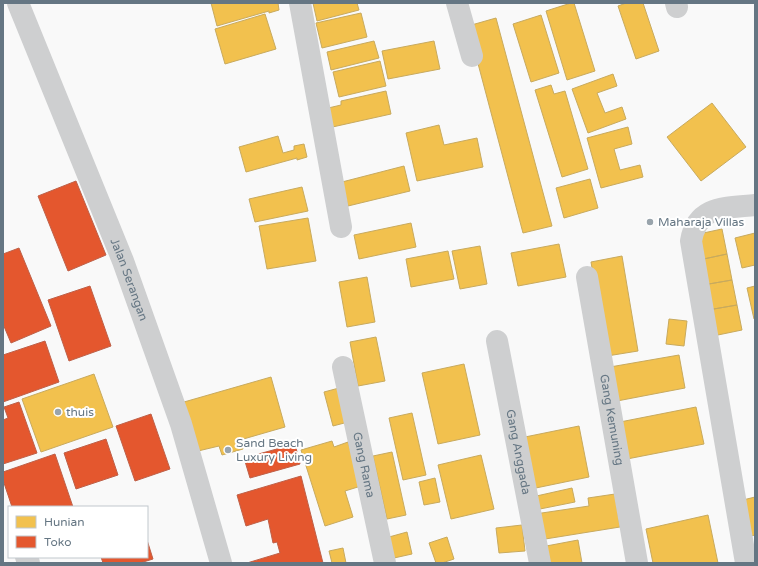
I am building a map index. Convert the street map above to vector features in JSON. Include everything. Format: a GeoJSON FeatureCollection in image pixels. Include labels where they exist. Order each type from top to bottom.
{"type":"FeatureCollection","features":[{"type":"Feature","properties":{"kind":"street","name":"Jalan Serangan"},"geometry":{"type":"LineString","coordinates":[[18,3],[123,261],[181,424],[221,563]]}},
{"type":"Feature","properties":{"kind":"street"},"geometry":{"type":"LineString","coordinates":[[300,3],[341,227]]}},
{"type":"Feature","properties":{"kind":"street"},"geometry":{"type":"LineString","coordinates":[[457,3],[472,56]]}},
{"type":"Feature","properties":{"kind":"street"},"geometry":{"type":"LineString","coordinates":[[746,563],[691,241],[693,228],[702,217],[719,208],[755,205]]}},
{"type":"Feature","properties":{"kind":"street","name":"Gang Kemuning"},"geometry":{"type":"LineString","coordinates":[[587,277],[637,563]]}},
{"type":"Feature","properties":{"kind":"street","name":"Gang Anggada"},"geometry":{"type":"LineString","coordinates":[[496,341],[540,563]]}},
{"type":"Feature","properties":{"kind":"street","name":"Gang Rama"},"geometry":{"type":"LineString","coordinates":[[343,368],[385,563]]}},
{"type":"Feature","properties":{"kind":"building: Hunian"},"geometry":{"type":"Polygon","coordinates":[[[211,3],[278,3],[279,10],[269,13],[269,11],[217,26],[211,3]]]}},
{"type":"Feature","properties":{"kind":"building: Hunian"},"geometry":{"type":"Polygon","coordinates":[[[313,3],[357,3],[359,10],[317,21],[313,3]]]}},
{"type":"Feature","properties":{"kind":"building: Hunian"},"geometry":{"type":"Polygon","coordinates":[[[574,3],[595,71],[567,80],[546,11],[574,3]]]}},
{"type":"Feature","properties":{"kind":"building: Hunian"},"geometry":{"type":"Polygon","coordinates":[[[626,3],[643,3],[659,51],[636,59],[618,6],[626,3]]]}},
{"type":"Feature","properties":{"kind":"building: Hunian"},"geometry":{"type":"Polygon","coordinates":[[[361,13],[367,37],[322,48],[316,23],[361,13]]]}},
{"type":"Feature","properties":{"kind":"building: Hunian"},"geometry":{"type":"Polygon","coordinates":[[[265,14],[276,49],[225,64],[215,29],[265,14]]]}},
{"type":"Feature","properties":{"kind":"building: Hunian"},"geometry":{"type":"Polygon","coordinates":[[[541,15],[559,73],[531,82],[513,24],[541,15]]]}},
{"type":"Feature","properties":{"kind":"building: Hunian"},"geometry":{"type":"Polygon","coordinates":[[[496,18],[552,226],[523,233],[468,26],[496,18]]]}},
{"type":"Feature","properties":{"kind":"building: Hunian"},"geometry":{"type":"Polygon","coordinates":[[[374,41],[379,58],[331,70],[327,52],[374,41]]]}},
{"type":"Feature","properties":{"kind":"building: Hunian"},"geometry":{"type":"Polygon","coordinates":[[[434,41],[440,69],[388,79],[382,51],[434,41]]]}},
{"type":"Feature","properties":{"kind":"building: Hunian"},"geometry":{"type":"Polygon","coordinates":[[[380,61],[386,86],[339,97],[333,72],[380,61]]]}},
{"type":"Feature","properties":{"kind":"building: Hunian"},"geometry":{"type":"Polygon","coordinates":[[[613,74],[617,86],[597,93],[605,113],[622,107],[626,119],[588,133],[572,89],[613,74]]]}},
{"type":"Feature","properties":{"kind":"building: Hunian"},"geometry":{"type":"Polygon","coordinates":[[[551,85],[554,94],[565,91],[588,169],[562,177],[535,90],[551,85]]]}},
{"type":"Feature","properties":{"kind":"building: Hunian"},"geometry":{"type":"Polygon","coordinates":[[[386,91],[391,114],[328,128],[324,109],[341,105],[341,101],[386,91]]]}},
{"type":"Feature","properties":{"kind":"building: Hunian"},"geometry":{"type":"Polygon","coordinates":[[[712,103],[746,147],[701,181],[667,137],[712,103]]]}},
{"type":"Feature","properties":{"kind":"building: Hunian"},"geometry":{"type":"Polygon","coordinates":[[[439,125],[444,145],[477,138],[483,167],[417,181],[406,133],[439,125]]]}},
{"type":"Feature","properties":{"kind":"building: Hunian"},"geometry":{"type":"Polygon","coordinates":[[[628,127],[632,144],[614,149],[620,170],[640,165],[643,177],[601,188],[587,138],[628,127]]]}},
{"type":"Feature","properties":{"kind":"building: Hunian"},"geometry":{"type":"Polygon","coordinates":[[[278,136],[283,153],[294,150],[294,146],[304,144],[307,157],[297,160],[297,158],[246,172],[239,147],[278,136]]]}},
{"type":"Feature","properties":{"kind":"building: Hunian"},"geometry":{"type":"Polygon","coordinates":[[[404,166],[410,191],[348,206],[342,182],[404,166]]]}},
{"type":"Feature","properties":{"kind":"building: Hunian"},"geometry":{"type":"Polygon","coordinates":[[[590,179],[598,208],[564,218],[556,188],[590,179]]]}},
{"type":"Feature","properties":{"kind":"building: Hunian"},"geometry":{"type":"Polygon","coordinates":[[[302,187],[308,211],[255,222],[249,199],[302,187]]]}},
{"type":"Feature","properties":{"kind":"building: Hunian"},"geometry":{"type":"Polygon","coordinates":[[[308,218],[316,261],[267,269],[259,226],[308,218]]]}},
{"type":"Feature","properties":{"kind":"building: Hunian"},"geometry":{"type":"Polygon","coordinates":[[[411,223],[416,247],[359,259],[354,235],[411,223]]]}},
{"type":"Feature","properties":{"kind":"building: Hunian"},"geometry":{"type":"Polygon","coordinates":[[[722,229],[727,254],[699,260],[694,235],[722,229]]]}},
{"type":"Feature","properties":{"kind":"building: Hunian"},"geometry":{"type":"Polygon","coordinates":[[[755,233],[755,265],[742,268],[735,238],[755,233]]]}},
{"type":"Feature","properties":{"kind":"building: Hunian"},"geometry":{"type":"Polygon","coordinates":[[[559,244],[566,277],[518,286],[511,253],[559,244]]]}},
{"type":"Feature","properties":{"kind":"building: Hunian"},"geometry":{"type":"Polygon","coordinates":[[[480,246],[487,284],[460,289],[452,251],[480,246]]]}},
{"type":"Feature","properties":{"kind":"building: Hunian"},"geometry":{"type":"Polygon","coordinates":[[[448,251],[454,279],[411,287],[406,259],[448,251]]]}},
{"type":"Feature","properties":{"kind":"building: Hunian"},"geometry":{"type":"Polygon","coordinates":[[[727,254],[732,280],[703,285],[699,260],[727,254]]]}},
{"type":"Feature","properties":{"kind":"building: Hunian"},"geometry":{"type":"Polygon","coordinates":[[[622,256],[638,351],[607,356],[591,262],[622,256]]]}},
{"type":"Feature","properties":{"kind":"building: Hunian"},"geometry":{"type":"Polygon","coordinates":[[[367,277],[375,322],[347,327],[339,282],[367,277]]]}},
{"type":"Feature","properties":{"kind":"building: Hunian"},"geometry":{"type":"Polygon","coordinates":[[[732,280],[737,305],[708,310],[703,285],[732,280]]]}},
{"type":"Feature","properties":{"kind":"building: Hunian"},"geometry":{"type":"Polygon","coordinates":[[[755,286],[755,319],[754,319],[747,288],[755,286]]]}},
{"type":"Feature","properties":{"kind":"building: Hunian"},"geometry":{"type":"Polygon","coordinates":[[[737,305],[742,330],[713,336],[708,310],[737,305]]]}},
{"type":"Feature","properties":{"kind":"building: Hunian"},"geometry":{"type":"Polygon","coordinates":[[[669,319],[687,321],[684,346],[666,344],[669,319]]]}},
{"type":"Feature","properties":{"kind":"building: Hunian"},"geometry":{"type":"Polygon","coordinates":[[[376,337],[385,381],[358,386],[350,342],[376,337]]]}},
{"type":"Feature","properties":{"kind":"building: Hunian"},"geometry":{"type":"Polygon","coordinates":[[[679,355],[685,388],[617,401],[610,367],[679,355]]]}},
{"type":"Feature","properties":{"kind":"building: Hunian"},"geometry":{"type":"Polygon","coordinates":[[[464,364],[480,435],[438,444],[422,373],[464,364]]]}},
{"type":"Feature","properties":{"kind":"building: Hunian"},"geometry":{"type":"Polygon","coordinates":[[[94,374],[113,427],[41,452],[22,399],[94,374]]]}},
{"type":"Feature","properties":{"kind":"building: Hunian"},"geometry":{"type":"Polygon","coordinates":[[[271,377],[285,427],[240,440],[243,449],[222,455],[219,446],[198,451],[184,402],[271,377]]]}},
{"type":"Feature","properties":{"kind":"building: Hunian"},"geometry":{"type":"Polygon","coordinates":[[[339,388],[348,422],[333,426],[324,392],[339,388]]]}},
{"type":"Feature","properties":{"kind":"building: Hunian"},"geometry":{"type":"Polygon","coordinates":[[[696,407],[704,444],[627,459],[620,422],[696,407]]]}},
{"type":"Feature","properties":{"kind":"building: Hunian"},"geometry":{"type":"Polygon","coordinates":[[[412,413],[426,475],[403,480],[389,418],[412,413]]]}},
{"type":"Feature","properties":{"kind":"building: Hunian"},"geometry":{"type":"Polygon","coordinates":[[[579,426],[589,477],[531,489],[520,438],[579,426]]]}},
{"type":"Feature","properties":{"kind":"building: Hunian"},"geometry":{"type":"Polygon","coordinates":[[[332,441],[334,447],[348,442],[361,486],[345,491],[353,517],[325,526],[301,450],[332,441]]]}},
{"type":"Feature","properties":{"kind":"building: Hunian"},"geometry":{"type":"Polygon","coordinates":[[[392,452],[406,515],[387,519],[373,456],[392,452]]]}},
{"type":"Feature","properties":{"kind":"building: Hunian"},"geometry":{"type":"Polygon","coordinates":[[[481,455],[494,509],[451,519],[438,465],[481,455]]]}},
{"type":"Feature","properties":{"kind":"building: Hunian"},"geometry":{"type":"Polygon","coordinates":[[[435,478],[440,502],[424,505],[419,482],[435,478]]]}},
{"type":"Feature","properties":{"kind":"building: Hunian"},"geometry":{"type":"Polygon","coordinates":[[[572,488],[575,502],[535,510],[532,497],[572,488]]]}},
{"type":"Feature","properties":{"kind":"building: Hunian"},"geometry":{"type":"Polygon","coordinates":[[[615,494],[620,527],[539,540],[535,514],[589,506],[588,498],[615,494]]]}},
{"type":"Feature","properties":{"kind":"building: Hunian"},"geometry":{"type":"Polygon","coordinates":[[[755,497],[755,535],[747,537],[739,501],[755,497]]]}},
{"type":"Feature","properties":{"kind":"building: Hunian"},"geometry":{"type":"Polygon","coordinates":[[[708,515],[718,563],[653,563],[646,529],[708,515]]]}},
{"type":"Feature","properties":{"kind":"building: Hunian"},"geometry":{"type":"Polygon","coordinates":[[[522,525],[525,551],[499,553],[496,528],[522,525]]]}},
{"type":"Feature","properties":{"kind":"building: Hunian"},"geometry":{"type":"Polygon","coordinates":[[[407,532],[412,554],[394,558],[389,537],[407,532]]]}},
{"type":"Feature","properties":{"kind":"building: Hunian"},"geometry":{"type":"Polygon","coordinates":[[[447,537],[454,559],[442,563],[436,563],[429,543],[447,537]]]}},
{"type":"Feature","properties":{"kind":"building: Hunian"},"geometry":{"type":"Polygon","coordinates":[[[578,540],[582,563],[544,563],[541,547],[578,540]]]}},
{"type":"Feature","properties":{"kind":"building: Hunian"},"geometry":{"type":"Polygon","coordinates":[[[343,548],[346,563],[332,563],[329,551],[343,548]]]}},
{"type":"Feature","properties":{"kind":"building: Toko"},"geometry":{"type":"Polygon","coordinates":[[[76,181],[106,255],[68,271],[38,196],[76,181]]]}},
{"type":"Feature","properties":{"kind":"building: Toko"},"geometry":{"type":"Polygon","coordinates":[[[19,248],[51,326],[11,343],[3,324],[3,254],[19,248]]]}},
{"type":"Feature","properties":{"kind":"building: Toko"},"geometry":{"type":"Polygon","coordinates":[[[90,286],[111,346],[69,361],[48,300],[90,286]]]}},
{"type":"Feature","properties":{"kind":"building: Toko"},"geometry":{"type":"Polygon","coordinates":[[[45,341],[59,382],[3,402],[3,355],[45,341]]]}},
{"type":"Feature","properties":{"kind":"building: Toko"},"geometry":{"type":"Polygon","coordinates":[[[19,402],[37,453],[3,464],[3,420],[8,418],[4,407],[19,402]]]}},
{"type":"Feature","properties":{"kind":"building: Toko"},"geometry":{"type":"Polygon","coordinates":[[[151,414],[170,469],[135,481],[116,426],[151,414]]]}},
{"type":"Feature","properties":{"kind":"building: Toko"},"geometry":{"type":"Polygon","coordinates":[[[106,439],[118,475],[76,489],[64,453],[106,439]]]}},
{"type":"Feature","properties":{"kind":"building: Toko"},"geometry":{"type":"Polygon","coordinates":[[[295,444],[300,464],[250,478],[244,458],[295,444]]]}},
{"type":"Feature","properties":{"kind":"building: Toko"},"geometry":{"type":"Polygon","coordinates":[[[55,454],[73,506],[12,506],[3,480],[3,472],[55,454]]]}},
{"type":"Feature","properties":{"kind":"building: Toko"},"geometry":{"type":"Polygon","coordinates":[[[301,476],[323,563],[247,563],[280,553],[277,542],[273,543],[268,519],[246,526],[237,495],[301,476]]]}},
{"type":"Feature","properties":{"kind":"building: Toko"},"geometry":{"type":"Polygon","coordinates":[[[148,543],[153,559],[140,563],[103,563],[101,558],[148,558],[148,543]]]}},
{"type":"Feature","properties":{"kind":"place","name":"Maharaja Villas"},"geometry":{"type":"Point","coordinates":[650,222]}},
{"type":"Feature","properties":{"kind":"place","name":"thuis"},"geometry":{"type":"Point","coordinates":[58,412]}},
{"type":"Feature","properties":{"kind":"place","name":"Sand Beach Luxury Living"},"geometry":{"type":"Point","coordinates":[228,450]}}]}
